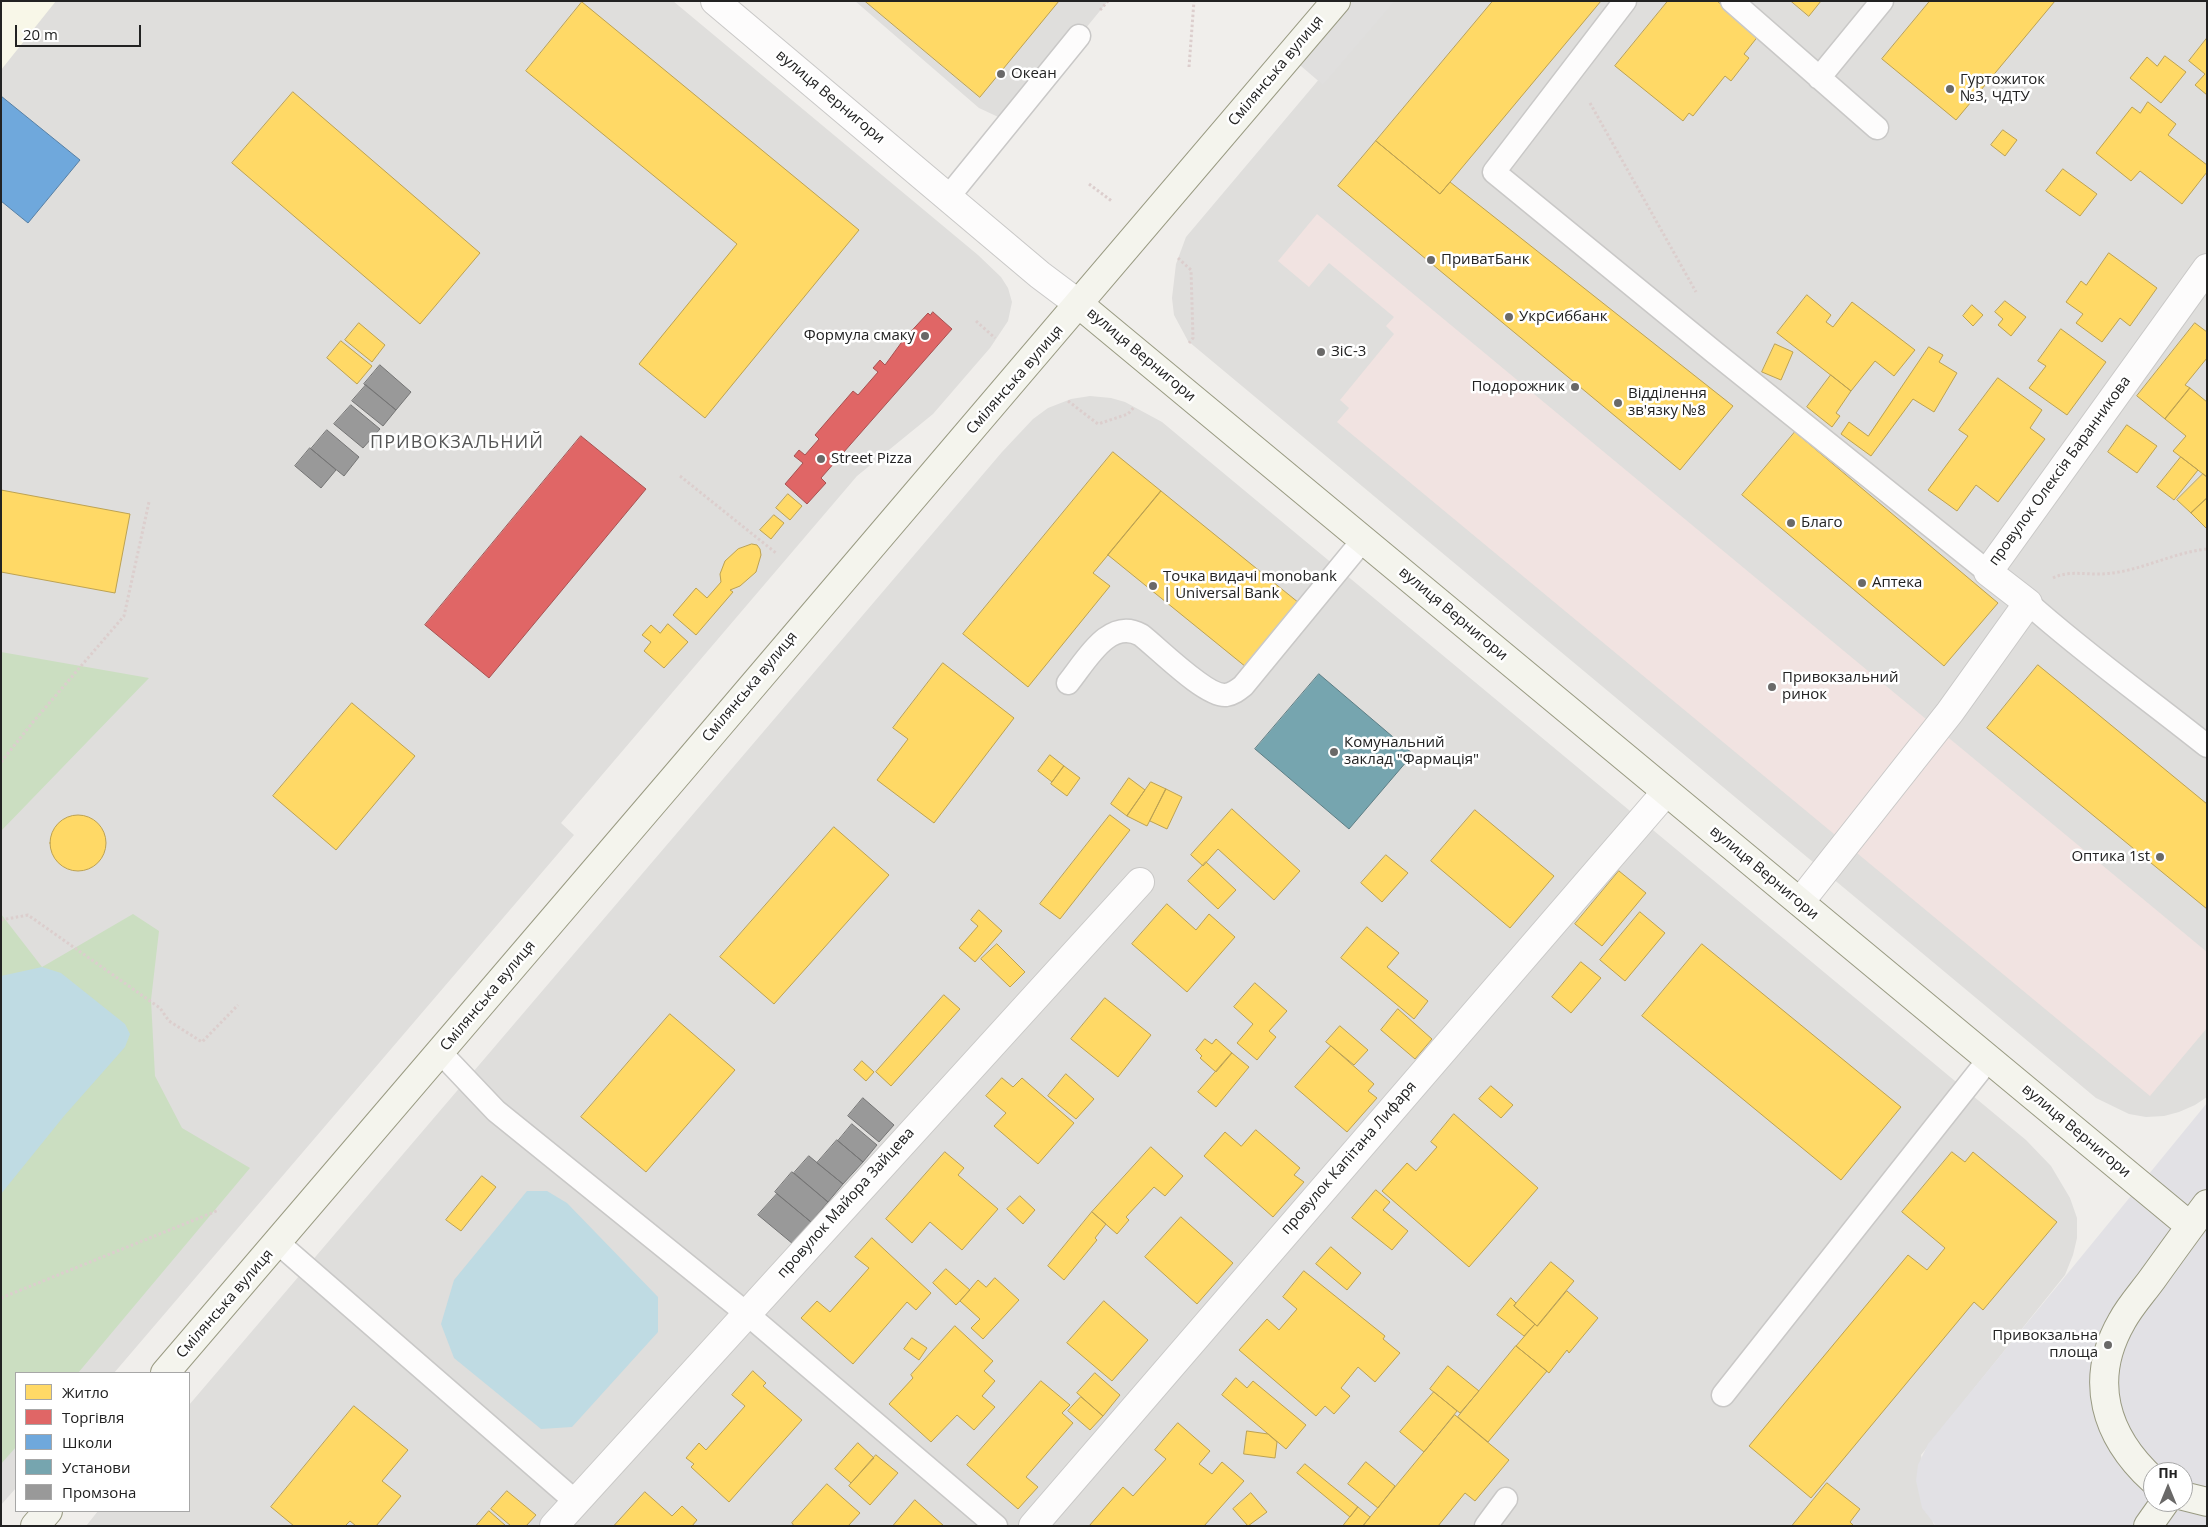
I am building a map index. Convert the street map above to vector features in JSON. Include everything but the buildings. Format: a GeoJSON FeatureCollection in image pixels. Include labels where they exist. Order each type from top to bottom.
{"type":"FeatureCollection","features":[{"type":"Feature","properties":{"kind":"street","name":"вулиця Вернигори"},"geometry":{"type":"LineString","coordinates":[[715,1],[949,196],[1040,275],[1080,305],[2190,1226]]}},
{"type":"Feature","properties":{"kind":"street","name":"Смілянська вулиця"},"geometry":{"type":"LineString","coordinates":[[166,1372],[848,572],[1080,305],[1336,1]]}},
{"type":"Feature","properties":{"kind":"street","name":"провулок Олексія Баранникова"},"geometry":{"type":"LineString","coordinates":[[2028,603],[1988,572],[2207,268]]}},
{"type":"Feature","properties":{"kind":"street"},"geometry":{"type":"LineString","coordinates":[[1800,902],[1950,712],[2028,603]]}},
{"type":"Feature","properties":{"kind":"street","name":"провулок Капітана Лифаря"},"geometry":{"type":"LineString","coordinates":[[1033,1526],[1666,792]]}},
{"type":"Feature","properties":{"kind":"street","name":"провулок Майора Зайцева"},"geometry":{"type":"LineString","coordinates":[[554,1526],[1140,882]]}},
{"type":"Feature","properties":{"kind":"street"},"geometry":{"type":"LineString","coordinates":[[2143,1471],[2134,1463],[2119,1442],[2108,1418],[2104,1393],[2105,1367],[2111,1343],[2122,1320],[2207,1204]]}},
{"type":"Feature","properties":{"kind":"street"},"geometry":{"type":"LineString","coordinates":[[2193,1498],[2207,1502]]}},
{"type":"Feature","properties":{"kind":"street"},"geometry":{"type":"LineString","coordinates":[[35,1526],[47,1512]]}},
{"type":"Feature","properties":{"kind":"street"},"geometry":{"type":"LineString","coordinates":[[2148,1526],[2158,1512]]}},
{"type":"Feature","properties":{"kind":"lane"},"geometry":{"type":"LineString","coordinates":[[1625,1],[1494,172],[1988,572]]}},
{"type":"Feature","properties":{"kind":"lane"},"geometry":{"type":"LineString","coordinates":[[1732,1],[1877,128]]}},
{"type":"Feature","properties":{"kind":"lane"},"geometry":{"type":"LineString","coordinates":[[1819,78],[1882,1]]}},
{"type":"Feature","properties":{"kind":"lane"},"geometry":{"type":"LineString","coordinates":[[949,196],[1079,36]]}},
{"type":"Feature","properties":{"kind":"lane"},"geometry":{"type":"LineString","coordinates":[[1068,683],[1105,638],[1113,632],[1122,629],[1132,630],[1141,635],[1208,689],[1226,695],[1236,692],[1243,686],[1363,540]]}},
{"type":"Feature","properties":{"kind":"lane"},"geometry":{"type":"LineString","coordinates":[[2028,603],[2066,637],[2087,651],[2207,746]]}},
{"type":"Feature","properties":{"kind":"lane"},"geometry":{"type":"LineString","coordinates":[[440,1052],[496,1111],[746,1313],[996,1526]]}},
{"type":"Feature","properties":{"kind":"lane"},"geometry":{"type":"LineString","coordinates":[[1722,1395],[1989,1059]]}},
{"type":"Feature","properties":{"kind":"lane"},"geometry":{"type":"LineString","coordinates":[[278,1242],[575,1501]]}},
{"type":"Feature","properties":{"kind":"lane"},"geometry":{"type":"LineString","coordinates":[[1486,1526],[1506,1499]]}},
{"type":"Feature","properties":{"kind":"path"},"geometry":{"type":"LineString","coordinates":[[1189,67],[1194,1]]}},
{"type":"Feature","properties":{"kind":"path"},"geometry":{"type":"LineString","coordinates":[[1572,69],[1698,296]]}},
{"type":"Feature","properties":{"kind":"path"},"geometry":{"type":"LineString","coordinates":[[1089,184],[1113,202]]}},
{"type":"Feature","properties":{"kind":"path"},"geometry":{"type":"LineString","coordinates":[[1178,258],[1191,270],[1194,338],[1189,343]]}},
{"type":"Feature","properties":{"kind":"path"},"geometry":{"type":"LineString","coordinates":[[976,321],[995,338]]}},
{"type":"Feature","properties":{"kind":"path"},"geometry":{"type":"LineString","coordinates":[[1068,401],[1098,424],[1128,414],[1135,406]]}},
{"type":"Feature","properties":{"kind":"path"},"geometry":{"type":"LineString","coordinates":[[680,476],[776,553]]}},
{"type":"Feature","properties":{"kind":"path"},"geometry":{"type":"LineString","coordinates":[[1,762],[32,722],[124,616],[149,502]]}},
{"type":"Feature","properties":{"kind":"path"},"geometry":{"type":"LineString","coordinates":[[2028,603],[2045,582],[2063,573],[2100,574],[2137,570],[2161,558],[2207,548]]}},
{"type":"Feature","properties":{"kind":"path"},"geometry":{"type":"LineString","coordinates":[[1,920],[28,915],[160,1008],[169,1020],[202,1042],[238,1005]]}},
{"type":"Feature","properties":{"kind":"path"},"geometry":{"type":"LineString","coordinates":[[1,1298],[219,1210]]}},
{"type":"Feature","properties":{"kind":"shaded area"},"geometry":{"type":"Polygon","coordinates":[[[1,1],[673,1],[978,255],[1001,277],[1008,288],[1012,302],[1008,321],[990,348],[933,414],[857,476],[561,823],[574,835],[115,1372],[15,1372],[15,1489],[1,1505],[1,1]]]}},
{"type":"Feature","properties":{"kind":"shaded area"},"geometry":{"type":"Polygon","coordinates":[[[1,1],[56,1],[1,70],[1,1]]]}},
{"type":"Feature","properties":{"kind":"shaded area"},"geometry":{"type":"Polygon","coordinates":[[[855,1],[1108,1],[1009,122],[979,108],[855,1]]]}},
{"type":"Feature","properties":{"kind":"shaded area"},"geometry":{"type":"Polygon","coordinates":[[[1345,1],[1395,1],[1323,85],[1294,60],[1345,1]]]}},
{"type":"Feature","properties":{"kind":"shaded area"},"geometry":{"type":"Polygon","coordinates":[[[1385,1],[2207,1],[2207,1097],[2179,1112],[2164,1116],[2146,1117],[2129,1114],[2096,1098],[1188,341],[1174,315],[1172,298],[1176,264],[1186,237],[1385,1]]]}},
{"type":"Feature","properties":{"kind":"shaded area","name":"Привокзальний ринок"},"geometry":{"type":"Polygon","coordinates":[[[1317,214],[2207,952],[2207,1028],[2150,1096],[1337,422],[1349,408],[1340,400],[1394,334],[1386,326],[1394,317],[1329,263],[1309,287],[1278,261],[1317,214]]]}},
{"type":"Feature","properties":{"kind":"shaded area"},"geometry":{"type":"Polygon","coordinates":[[[1090,396],[1111,398],[1125,402],[1162,422],[2026,1140],[2051,1166],[2070,1198],[2077,1218],[2077,1238],[2073,1255],[2065,1275],[1921,1455],[1933,1523],[1936,1526],[86,1526],[97,1512],[190,1512],[190,1404],[1002,452],[1033,419],[1048,408],[1071,399],[1090,396]]]}},
{"type":"Feature","properties":{"kind":"shaded area","name":"Привокзальна площа"},"geometry":{"type":"Polygon","coordinates":[[[2207,1103],[2207,1526],[1936,1526],[1922,1508],[1916,1481],[1918,1465],[1928,1444],[2207,1103]]]}},
{"type":"Feature","properties":{"kind":"green space"},"geometry":{"type":"Polygon","coordinates":[[[1,652],[149,678],[1,831],[1,652]]]}},
{"type":"Feature","properties":{"kind":"green space"},"geometry":{"type":"Polygon","coordinates":[[[1,914],[42,967],[133,914],[159,931],[151,1000],[155,1076],[182,1128],[250,1168],[79,1372],[15,1372],[15,1448],[1,1464],[1,914]]]}},
{"type":"Feature","properties":{"kind":"water"},"geometry":{"type":"Polygon","coordinates":[[[42,967],[61,973],[125,1024],[130,1034],[125,1047],[64,1116],[1,1194],[1,976],[42,967]]]}},
{"type":"Feature","properties":{"kind":"water"},"geometry":{"type":"Polygon","coordinates":[[[527,1191],[547,1191],[567,1203],[658,1297],[658,1332],[572,1427],[541,1429],[454,1358],[441,1324],[454,1280],[527,1191]]]}},
{"type":"Feature","properties":{"kind":"place","name":"Океан"},"geometry":{"type":"Point","coordinates":[1001,74]}},
{"type":"Feature","properties":{"kind":"place","name":"Гуртожиток №3, ЧДТУ"},"geometry":{"type":"Point","coordinates":[1950,89]}},
{"type":"Feature","properties":{"kind":"place","name":"ПриватБанк"},"geometry":{"type":"Point","coordinates":[1431,260]}},
{"type":"Feature","properties":{"kind":"place","name":"УкрСиббанк"},"geometry":{"type":"Point","coordinates":[1509,317]}},
{"type":"Feature","properties":{"kind":"place","name":"Формула смаку"},"geometry":{"type":"Point","coordinates":[925,336]}},
{"type":"Feature","properties":{"kind":"place","name":"ЗіС-3"},"geometry":{"type":"Point","coordinates":[1321,352]}},
{"type":"Feature","properties":{"kind":"place","name":"Подорожник"},"geometry":{"type":"Point","coordinates":[1575,387]}},
{"type":"Feature","properties":{"kind":"place","name":"Відділення зв'язку №8"},"geometry":{"type":"Point","coordinates":[1618,403]}},
{"type":"Feature","properties":{"kind":"place","name":"Street Pizza"},"geometry":{"type":"Point","coordinates":[821,459]}},
{"type":"Feature","properties":{"kind":"place","name":"Благо"},"geometry":{"type":"Point","coordinates":[1791,523]}},
{"type":"Feature","properties":{"kind":"place","name":"Аптека"},"geometry":{"type":"Point","coordinates":[1862,583]}},
{"type":"Feature","properties":{"kind":"place","name":"Точка видачі monobank | Universal Bank"},"geometry":{"type":"Point","coordinates":[1153,586]}},
{"type":"Feature","properties":{"kind":"place","name":"Привокзальний ринок"},"geometry":{"type":"Point","coordinates":[1772,687]}},
{"type":"Feature","properties":{"kind":"place","name":"Комунальний заклад \"Фармація\""},"geometry":{"type":"Point","coordinates":[1334,752]}},
{"type":"Feature","properties":{"kind":"place","name":"Оптика 1st"},"geometry":{"type":"Point","coordinates":[2160,857]}},
{"type":"Feature","properties":{"kind":"place","name":"Привокзальна площа"},"geometry":{"type":"Point","coordinates":[2108,1345]}},
{"type":"Feature","properties":{"kind":"district","name":"ПРИВОКЗАЛЬНИЙ"},"geometry":{"type":"Point","coordinates":[457,443]}}]}
